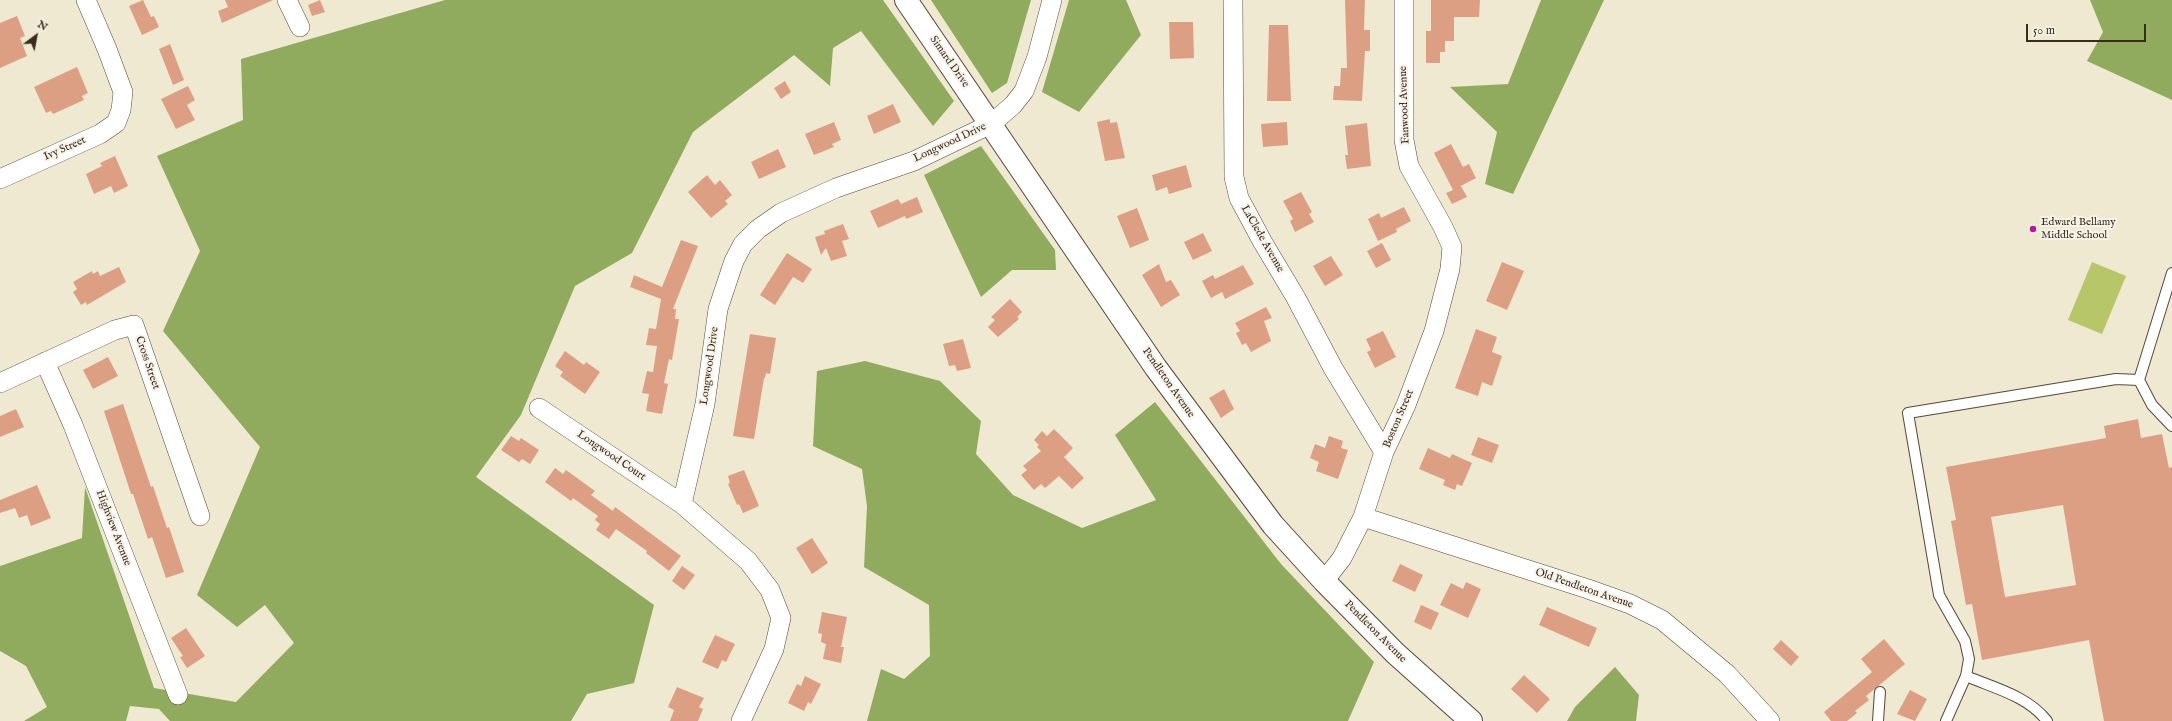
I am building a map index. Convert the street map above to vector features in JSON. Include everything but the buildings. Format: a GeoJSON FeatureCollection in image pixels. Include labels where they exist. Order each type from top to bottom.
{"type":"FeatureCollection","features":[{"type":"Feature","properties":{"kind":"street","name":"Ivy Street"},"geometry":{"type":"LineString","coordinates":[[0,179],[100,134],[116,123],[121,110],[123,92],[108,49],[86,0]]}},
{"type":"Feature","properties":{"kind":"street"},"geometry":{"type":"LineString","coordinates":[[286,0],[300,27]]}},
{"type":"Feature","properties":{"kind":"street","name":"Simard Drive"},"geometry":{"type":"LineString","coordinates":[[906,0],[991,124]]}},
{"type":"Feature","properties":{"kind":"street"},"geometry":{"type":"LineString","coordinates":[[991,124],[1013,105],[1024,91],[1037,57],[1052,0]]}},
{"type":"Feature","properties":{"kind":"street","name":"LaClede Avenue"},"geometry":{"type":"LineString","coordinates":[[1233,0],[1234,177],[1239,198],[1296,298],[1333,368],[1384,452]]}},
{"type":"Feature","properties":{"kind":"street","name":"Fanwood Avenue"},"geometry":{"type":"LineString","coordinates":[[1404,0],[1404,140],[1409,166],[1443,226],[1452,247]]}},
{"type":"Feature","properties":{"kind":"street","name":"Longwood Drive"},"geometry":{"type":"LineString","coordinates":[[682,504],[704,404],[718,309],[734,260],[743,244],[758,229],[781,213],[836,188],[914,161],[991,124]]}},
{"type":"Feature","properties":{"kind":"street","name":"Pendleton Avenue"},"geometry":{"type":"LineString","coordinates":[[991,124],[1161,374],[1273,524],[1324,581],[1395,653],[1472,721]]}},
{"type":"Feature","properties":{"kind":"street","name":"Boston Street"},"geometry":{"type":"LineString","coordinates":[[1324,581],[1342,558],[1363,517],[1384,452],[1406,405],[1434,331],[1450,269],[1452,247]]}},
{"type":"Feature","properties":{"kind":"street","name":"Cross Street"},"geometry":{"type":"LineString","coordinates":[[0,383],[115,330],[134,325],[200,516]]}},
{"type":"Feature","properties":{"kind":"street","name":"Highview Avenue"},"geometry":{"type":"LineString","coordinates":[[45,362],[73,425],[178,695]]}},
{"type":"Feature","properties":{"kind":"street","name":"Longwood Court"},"geometry":{"type":"LineString","coordinates":[[539,408],[682,504]]}},
{"type":"Feature","properties":{"kind":"street"},"geometry":{"type":"LineString","coordinates":[[682,504],[748,561],[770,590],[780,618],[774,649],[741,721]]}},
{"type":"Feature","properties":{"kind":"street","name":"Old Pendleton Avenue"},"geometry":{"type":"LineString","coordinates":[[1363,517],[1602,594],[1630,604],[1662,620],[1727,674],[1770,721]]}},
{"type":"Feature","properties":{"kind":"lane"},"geometry":{"type":"LineString","coordinates":[[2172,273],[2139,380],[2152,405],[2172,426]]}},
{"type":"Feature","properties":{"kind":"lane"},"geometry":{"type":"LineString","coordinates":[[1946,721],[1966,676],[1969,659],[1965,641],[1939,595],[1908,413],[2116,379],[2139,380]]}},
{"type":"Feature","properties":{"kind":"lane"},"geometry":{"type":"LineString","coordinates":[[1966,676],[2024,700],[2039,710],[2046,721]]}},
{"type":"Feature","properties":{"kind":"lane"},"geometry":{"type":"LineString","coordinates":[[1878,721],[1880,692]]}},
{"type":"Feature","properties":{"kind":"green space"},"geometry":{"type":"Polygon","coordinates":[[[445,0],[883,0],[954,101],[933,126],[861,31],[833,48],[830,86],[794,55],[693,132],[632,253],[575,286],[521,415],[476,477],[654,605],[634,683],[587,694],[571,721],[170,721],[159,709],[130,706],[126,721],[24,721],[47,707],[26,666],[0,651],[0,566],[82,538],[85,487],[154,688],[236,702],[294,643],[265,605],[237,627],[197,595],[260,447],[163,331],[200,251],[157,156],[243,120],[241,59],[445,0]]]}},
{"type":"Feature","properties":{"kind":"green space"},"geometry":{"type":"Polygon","coordinates":[[[931,0],[1031,0],[1007,83],[992,93],[931,0]]]}},
{"type":"Feature","properties":{"kind":"green space"},"geometry":{"type":"Polygon","coordinates":[[[1069,0],[1126,0],[1141,35],[1079,112],[1042,92],[1069,0]]]}},
{"type":"Feature","properties":{"kind":"green space"},"geometry":{"type":"Polygon","coordinates":[[[1541,0],[1604,0],[1513,194],[1485,184],[1497,132],[1450,87],[1508,84],[1541,0]]]}},
{"type":"Feature","properties":{"kind":"green space"},"geometry":{"type":"Polygon","coordinates":[[[2090,0],[2172,0],[2172,100],[2087,61],[2103,32],[2090,0]]]}},
{"type":"Feature","properties":{"kind":"green space"},"geometry":{"type":"Polygon","coordinates":[[[981,146],[1055,250],[1056,270],[1012,270],[981,297],[924,175],[981,146]]]}},
{"type":"Feature","properties":{"kind":"green space"},"geometry":{"type":"Polygon","coordinates":[[[2092,262],[2126,276],[2102,334],[2068,320],[2092,262]]]}},
{"type":"Feature","properties":{"kind":"green space"},"geometry":{"type":"Polygon","coordinates":[[[865,361],[940,381],[981,421],[976,454],[1013,495],[1082,528],[1156,500],[1115,435],[1155,402],[1281,564],[1374,662],[1348,721],[867,721],[881,669],[904,679],[930,656],[929,605],[864,567],[867,506],[862,469],[813,446],[817,371],[865,361]]]}},
{"type":"Feature","properties":{"kind":"green space"},"geometry":{"type":"Polygon","coordinates":[[[1615,667],[1639,695],[1636,721],[1567,721],[1575,707],[1615,667]]]}},
{"type":"Feature","properties":{"kind":"place","name":"Edward Bellamy Middle School"},"geometry":{"type":"Point","coordinates":[2033,229]}}]}
